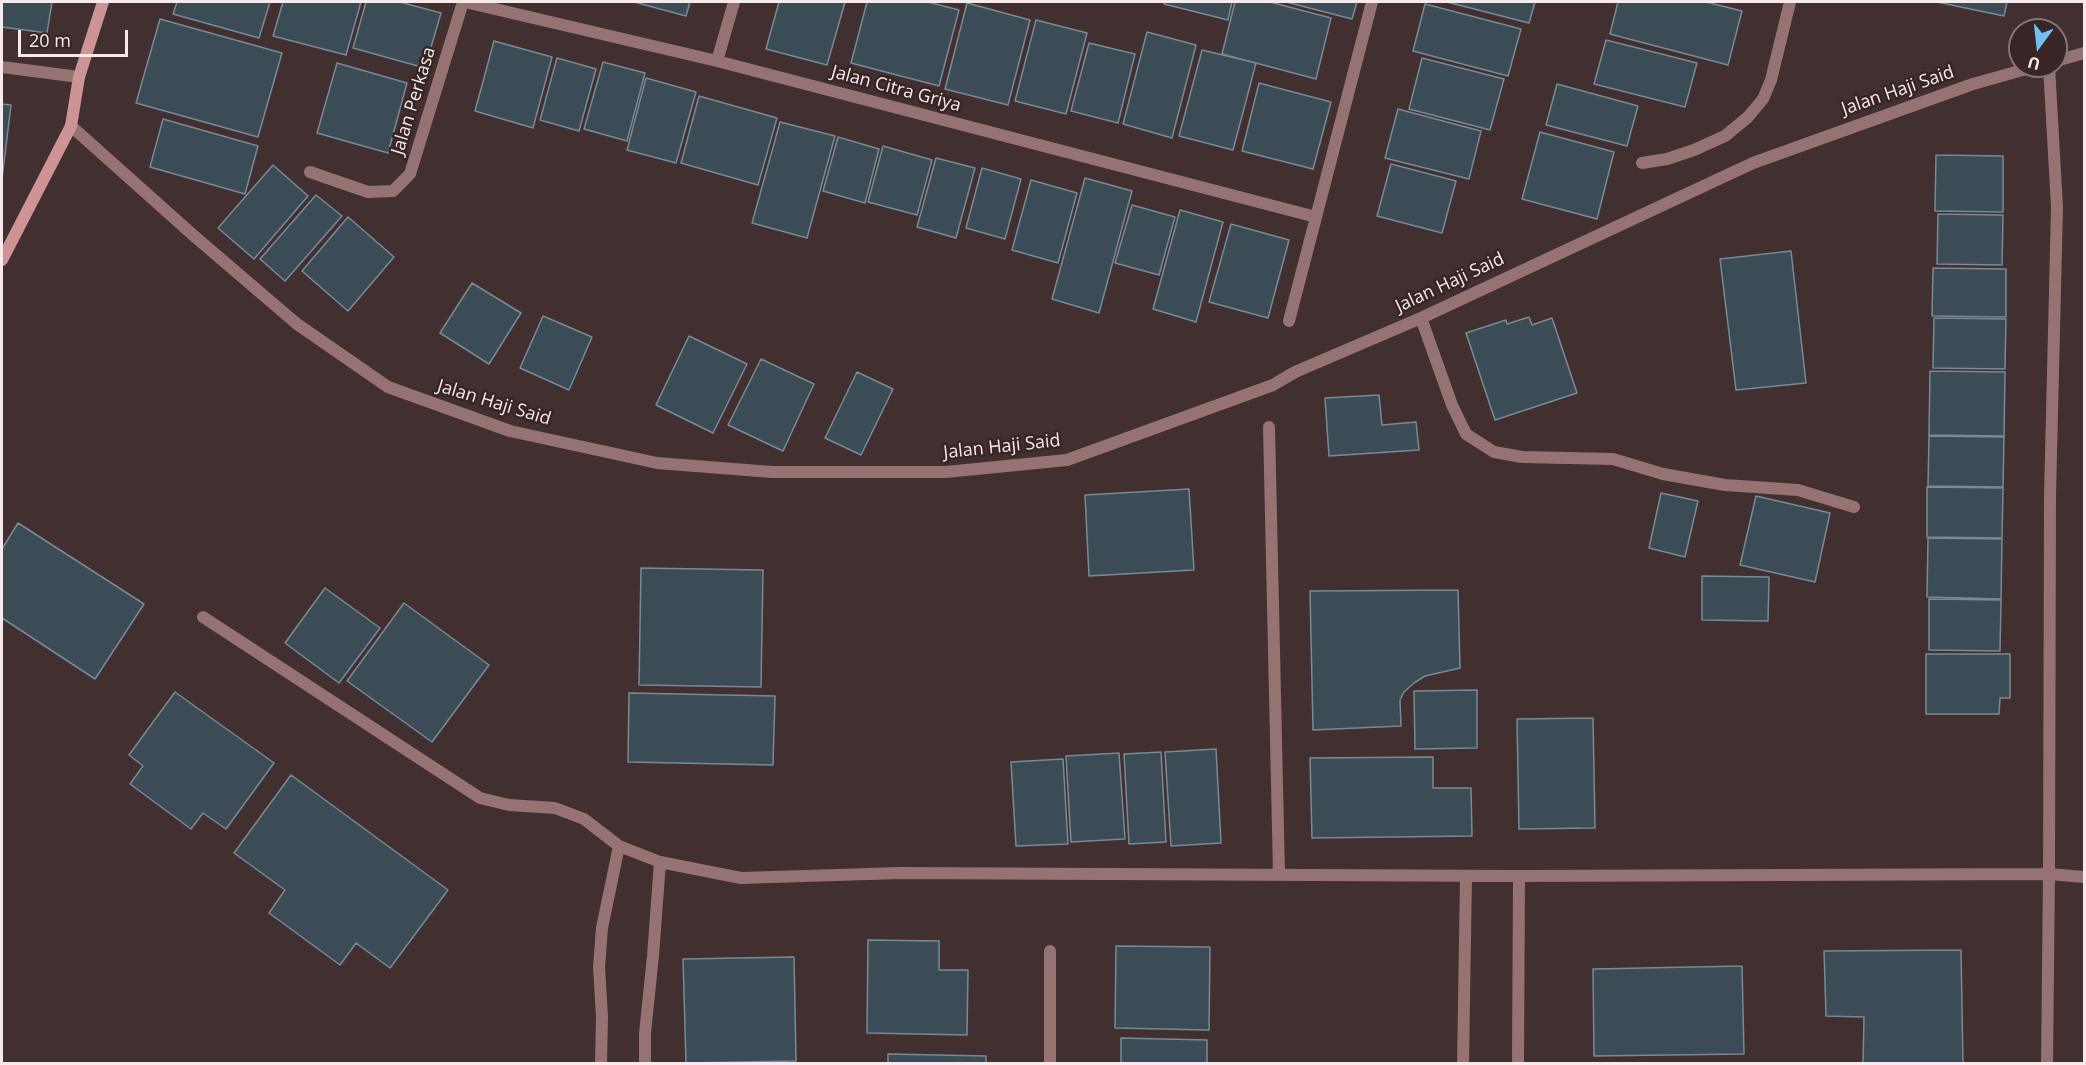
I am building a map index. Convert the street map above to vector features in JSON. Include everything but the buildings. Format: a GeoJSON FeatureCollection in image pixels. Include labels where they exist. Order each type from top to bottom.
{"type":"FeatureCollection","features":[{"type":"Feature","properties":{"kind":"street"},"geometry":{"type":"LineString","coordinates":[[2,260],[71,126],[79,77],[103,2]]}},
{"type":"Feature","properties":{"kind":"street","name":"Jalan Citra Griya"},"geometry":{"type":"LineString","coordinates":[[464,2],[717,62],[1316,217]]}},
{"type":"Feature","properties":{"kind":"street","name":"Jalan Perkasa"},"geometry":{"type":"LineString","coordinates":[[310,172],[368,192],[393,191],[410,174],[464,2]]}},
{"type":"Feature","properties":{"kind":"street"},"geometry":{"type":"LineString","coordinates":[[717,62],[734,2]]}},
{"type":"Feature","properties":{"kind":"street"},"geometry":{"type":"LineString","coordinates":[[1289,321],[1372,2]]}},
{"type":"Feature","properties":{"kind":"street"},"geometry":{"type":"LineString","coordinates":[[1642,163],[1667,159],[1694,150],[1725,136],[1748,117],[1763,99],[1771,80],[1790,2]]}},
{"type":"Feature","properties":{"kind":"street"},"geometry":{"type":"LineString","coordinates":[[2068,58],[2085,53]]}},
{"type":"Feature","properties":{"kind":"street"},"geometry":{"type":"LineString","coordinates":[[2,67],[79,77]]}},
{"type":"Feature","properties":{"kind":"street","name":"Jalan Haji Said"},"geometry":{"type":"LineString","coordinates":[[71,126],[184,228],[297,324],[388,387],[510,431],[657,463],[772,472],[946,472],[1067,460],[1273,385],[1295,372],[1421,318],[1752,162],[1973,84],[2008,74]]}},
{"type":"Feature","properties":{"kind":"street"},"geometry":{"type":"LineString","coordinates":[[2047,1064],[2049,508],[2057,207],[2050,78]]}},
{"type":"Feature","properties":{"kind":"street"},"geometry":{"type":"LineString","coordinates":[[1421,318],[1452,405],[1466,434],[1494,452],[1522,458],[1613,459],[1663,474],[1725,485],[1798,490],[1854,507]]}},
{"type":"Feature","properties":{"kind":"street"},"geometry":{"type":"LineString","coordinates":[[1269,427],[1280,874]]}},
{"type":"Feature","properties":{"kind":"street"},"geometry":{"type":"LineString","coordinates":[[202,617],[480,798],[509,805],[555,808],[584,819],[619,846],[660,862],[741,878],[900,873],[1466,876],[2049,874],[2085,878]]}},
{"type":"Feature","properties":{"kind":"street"},"geometry":{"type":"LineString","coordinates":[[601,1064],[602,1017],[599,967],[602,928],[619,846]]}},
{"type":"Feature","properties":{"kind":"street"},"geometry":{"type":"LineString","coordinates":[[645,1064],[645,1034],[660,862]]}},
{"type":"Feature","properties":{"kind":"street"},"geometry":{"type":"LineString","coordinates":[[1463,1064],[1466,876]]}},
{"type":"Feature","properties":{"kind":"street"},"geometry":{"type":"LineString","coordinates":[[1518,1064],[1519,876]]}},
{"type":"Feature","properties":{"kind":"street"},"geometry":{"type":"LineString","coordinates":[[1050,951],[1050,1064]]}}]}
